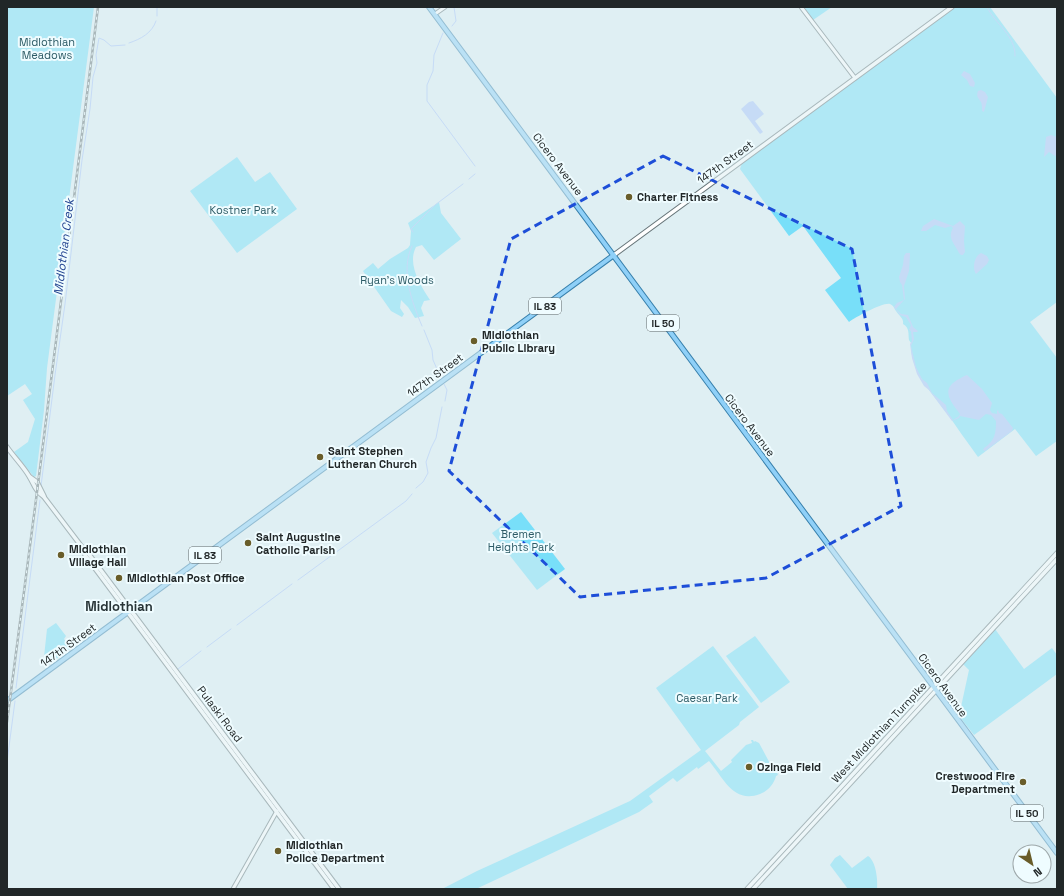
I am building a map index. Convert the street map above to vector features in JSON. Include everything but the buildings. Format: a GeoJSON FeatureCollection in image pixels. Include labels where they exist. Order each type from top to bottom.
{"type":"FeatureCollection","features":[{"type":"Feature","properties":{"kind":"main road","name":"Cicero Avenue"},"geometry":{"type":"LineString","coordinates":[[430,7],[1057,853]]}},
{"type":"Feature","properties":{"kind":"main road","name":"147th Street"},"geometry":{"type":"LineString","coordinates":[[7,701],[952,7]]}},
{"type":"Feature","properties":{"kind":"main road","name":"Pulaski Road"},"geometry":{"type":"LineString","coordinates":[[7,447],[29,477],[36,490],[44,497],[88,553],[276,812],[334,889]]}},
{"type":"Feature","properties":{"kind":"main road","name":"West Midlothian Turnpike"},"geometry":{"type":"LineString","coordinates":[[753,889],[1057,553]]}},
{"type":"Feature","properties":{"kind":"main road","name":"West Midlothian Turnpike"},"geometry":{"type":"LineString","coordinates":[[747,889],[1057,559]]}},
{"type":"Feature","properties":{"kind":"main road","name":"Pulaski Road"},"geometry":{"type":"LineString","coordinates":[[129,611],[339,889]]}},
{"type":"Feature","properties":{"kind":"street"},"geometry":{"type":"LineString","coordinates":[[435,14],[445,7]]}},
{"type":"Feature","properties":{"kind":"street"},"geometry":{"type":"LineString","coordinates":[[801,7],[855,78]]}},
{"type":"Feature","properties":{"kind":"street"},"geometry":{"type":"LineString","coordinates":[[232,889],[279,808]]}},
{"type":"Feature","properties":{"kind":"highlighted area"},"geometry":{"type":"Polygon","coordinates":[[[663,156],[852,249],[901,506],[766,578],[580,597],[449,471],[511,239],[663,156]]]}},
{"type":"Feature","properties":{"kind":"green space","name":"Midlothian Meadows"},"geometry":{"type":"Polygon","coordinates":[[[7,7],[94,7],[47,368],[44,410],[36,476],[34,477],[14,452],[28,442],[35,419],[23,400],[32,394],[25,384],[7,396],[7,7]]]}},
{"type":"Feature","properties":{"kind":"green space"},"geometry":{"type":"Polygon","coordinates":[[[804,7],[832,7],[813,20],[804,7]]]}},
{"type":"Feature","properties":{"kind":"green space"},"geometry":{"type":"Polygon","coordinates":[[[956,7],[990,7],[1057,98],[1057,302],[1030,322],[1057,358],[1057,441],[1036,456],[1015,429],[978,457],[922,380],[914,363],[908,329],[903,324],[902,319],[893,306],[887,304],[876,307],[849,322],[825,290],[841,278],[803,226],[789,236],[740,169],[742,163],[956,7]]]}},
{"type":"Feature","properties":{"kind":"green space","name":"Kostner Park"},"geometry":{"type":"Polygon","coordinates":[[[237,157],[255,182],[270,172],[297,209],[237,253],[190,191],[237,157]]]}},
{"type":"Feature","properties":{"kind":"green space","name":"Ryan's Woods"},"geometry":{"type":"Polygon","coordinates":[[[439,202],[441,213],[461,239],[434,260],[422,245],[416,247],[413,260],[414,267],[422,288],[430,300],[424,301],[421,308],[424,316],[415,318],[408,307],[401,300],[400,308],[404,314],[402,317],[391,311],[363,271],[373,263],[378,269],[390,259],[408,248],[410,245],[411,231],[408,223],[439,202]]]}},
{"type":"Feature","properties":{"kind":"green space","name":"Bremen Heights Park"},"geometry":{"type":"Polygon","coordinates":[[[521,512],[565,569],[537,590],[492,533],[521,512]]]}},
{"type":"Feature","properties":{"kind":"green space"},"geometry":{"type":"Polygon","coordinates":[[[56,623],[66,636],[64,639],[71,648],[49,664],[44,657],[47,629],[56,623]]]}},
{"type":"Feature","properties":{"kind":"green space"},"geometry":{"type":"Polygon","coordinates":[[[995,629],[1024,669],[1052,648],[1057,655],[1057,674],[974,735],[959,716],[969,670],[963,664],[995,629]]]}},
{"type":"Feature","properties":{"kind":"green space"},"geometry":{"type":"Polygon","coordinates":[[[755,636],[790,682],[761,703],[726,656],[755,636]]]}},
{"type":"Feature","properties":{"kind":"green space","name":"Caesar Park"},"geometry":{"type":"Polygon","coordinates":[[[713,646],[759,707],[740,722],[739,725],[705,751],[721,771],[732,762],[731,760],[746,745],[752,743],[751,740],[759,743],[774,771],[776,770],[778,775],[768,789],[763,793],[751,796],[736,792],[724,781],[709,761],[698,769],[697,767],[677,782],[673,778],[649,796],[653,802],[639,812],[476,889],[442,889],[477,871],[630,801],[701,750],[656,688],[713,646]]]}},
{"type":"Feature","properties":{"kind":"green space"},"geometry":{"type":"Polygon","coordinates":[[[840,855],[852,868],[868,856],[871,858],[876,871],[877,889],[848,889],[830,865],[835,858],[840,855]]]}},
{"type":"Feature","properties":{"kind":"shaded area"},"geometry":{"type":"Polygon","coordinates":[[[964,71],[970,74],[975,83],[974,87],[970,86],[967,80],[961,75],[964,71]]]}},
{"type":"Feature","properties":{"kind":"shaded area"},"geometry":{"type":"Polygon","coordinates":[[[981,90],[985,92],[988,97],[984,112],[982,111],[981,103],[977,96],[978,91],[981,90]]]}},
{"type":"Feature","properties":{"kind":"shaded area"},"geometry":{"type":"Polygon","coordinates":[[[753,101],[764,114],[755,121],[763,132],[760,134],[741,109],[749,102],[753,101]]]}},
{"type":"Feature","properties":{"kind":"shaded area"},"geometry":{"type":"Polygon","coordinates":[[[1051,135],[1057,137],[1057,155],[1055,156],[1049,152],[1044,157],[1046,137],[1051,135]]]}},
{"type":"Feature","properties":{"kind":"shaded area"},"geometry":{"type":"Polygon","coordinates":[[[934,219],[953,226],[960,221],[965,226],[965,252],[963,255],[959,253],[952,241],[951,232],[953,228],[951,226],[945,228],[935,225],[926,231],[921,231],[923,226],[934,219]]]}},
{"type":"Feature","properties":{"kind":"shaded area"},"geometry":{"type":"Polygon","coordinates":[[[906,253],[910,253],[910,255],[909,271],[904,286],[905,299],[896,309],[901,314],[908,315],[913,327],[918,331],[913,332],[914,339],[911,346],[916,367],[922,379],[927,383],[932,393],[946,405],[947,411],[953,420],[960,414],[950,400],[948,391],[953,383],[967,375],[982,389],[992,403],[990,410],[992,413],[997,414],[998,410],[1013,428],[1012,431],[985,451],[983,450],[984,448],[991,443],[995,433],[996,421],[991,415],[986,414],[979,420],[960,416],[952,421],[929,390],[924,386],[917,374],[912,358],[910,344],[912,341],[911,331],[909,330],[911,325],[906,317],[900,315],[894,307],[897,303],[904,300],[902,285],[899,277],[906,253]]]}},
{"type":"Feature","properties":{"kind":"shaded area"},"geometry":{"type":"Polygon","coordinates":[[[981,253],[987,256],[989,260],[987,264],[976,274],[974,263],[981,253]]]}},
{"type":"Feature","properties":{"kind":"waterway","name":"Midlothian Creek"},"geometry":{"type":"LineString","coordinates":[[157,7],[157,16]]}},
{"type":"Feature","properties":{"kind":"waterway"},"geometry":{"type":"LineString","coordinates":[[452,26],[456,21],[454,7]]}},
{"type":"Feature","properties":{"kind":"waterway"},"geometry":{"type":"LineString","coordinates":[[987,7],[1009,36],[1015,56]]}},
{"type":"Feature","properties":{"kind":"waterway","name":"Midlothian Creek"},"geometry":{"type":"LineString","coordinates":[[129,43],[146,35],[152,29],[156,21]]}},
{"type":"Feature","properties":{"kind":"waterway"},"geometry":{"type":"LineString","coordinates":[[443,33],[434,55],[433,71],[427,85],[427,101],[475,166]]}},
{"type":"Feature","properties":{"kind":"waterway","name":"Midlothian Creek"},"geometry":{"type":"LineString","coordinates":[[41,486],[82,160],[90,109],[93,77],[97,63],[96,55],[99,38],[111,46],[125,45]]}},
{"type":"Feature","properties":{"kind":"waterway"},"geometry":{"type":"LineString","coordinates":[[469,179],[475,174]]}},
{"type":"Feature","properties":{"kind":"waterway"},"geometry":{"type":"LineString","coordinates":[[413,232],[411,229],[435,205],[463,184]]}},
{"type":"Feature","properties":{"kind":"waterway"},"geometry":{"type":"LineString","coordinates":[[412,246],[407,266],[407,276],[411,297],[422,326]]}},
{"type":"Feature","properties":{"kind":"waterway"},"geometry":{"type":"LineString","coordinates":[[424,330],[432,350],[433,360],[441,378]]}},
{"type":"Feature","properties":{"kind":"waterway"},"geometry":{"type":"LineString","coordinates":[[444,384],[447,390],[445,401]]}},
{"type":"Feature","properties":{"kind":"waterway"},"geometry":{"type":"LineString","coordinates":[[416,488],[423,482],[428,473],[426,462],[436,438],[442,407]]}},
{"type":"Feature","properties":{"kind":"waterway"},"geometry":{"type":"LineString","coordinates":[[298,580],[406,501],[412,494]]}},
{"type":"Feature","properties":{"kind":"waterway","name":"Midlothian Creek"},"geometry":{"type":"LineString","coordinates":[[16,688],[40,500]]}},
{"type":"Feature","properties":{"kind":"waterway"},"geometry":{"type":"LineString","coordinates":[[237,625],[292,584]]}},
{"type":"Feature","properties":{"kind":"waterway"},"geometry":{"type":"LineString","coordinates":[[207,647],[231,629]]}},
{"type":"Feature","properties":{"kind":"waterway"},"geometry":{"type":"LineString","coordinates":[[178,669],[201,651]]}},
{"type":"Feature","properties":{"kind":"waterway","name":"Midlothian Creek"},"geometry":{"type":"LineString","coordinates":[[7,762],[15,701]]}},
{"type":"Feature","properties":{"kind":"railway"},"geometry":{"type":"LineString","coordinates":[[7,722],[98,7]]}},
{"type":"Feature","properties":{"kind":"place","name":"Charter Fitness"},"geometry":{"type":"Point","coordinates":[629,197]}},
{"type":"Feature","properties":{"kind":"place","name":"Midlothian Public Library"},"geometry":{"type":"Point","coordinates":[474,341]}},
{"type":"Feature","properties":{"kind":"place","name":"Saint Stephen Lutheran Church"},"geometry":{"type":"Point","coordinates":[320,457]}},
{"type":"Feature","properties":{"kind":"place","name":"Saint Augustine Catholic Parish"},"geometry":{"type":"Point","coordinates":[248,543]}},
{"type":"Feature","properties":{"kind":"place","name":"Midlothian Village Hall"},"geometry":{"type":"Point","coordinates":[61,555]}},
{"type":"Feature","properties":{"kind":"place","name":"Midlothian Post Office"},"geometry":{"type":"Point","coordinates":[119,578]}},
{"type":"Feature","properties":{"kind":"place","name":"Ozinga Field"},"geometry":{"type":"Point","coordinates":[749,767]}},
{"type":"Feature","properties":{"kind":"place","name":"Crestwood Fire Department"},"geometry":{"type":"Point","coordinates":[1023,782]}},
{"type":"Feature","properties":{"kind":"place","name":"Midlothian Police Department"},"geometry":{"type":"Point","coordinates":[278,851]}},
{"type":"Feature","properties":{"kind":"district","name":"Midlothian"},"geometry":{"type":"Point","coordinates":[119,606]}}]}
